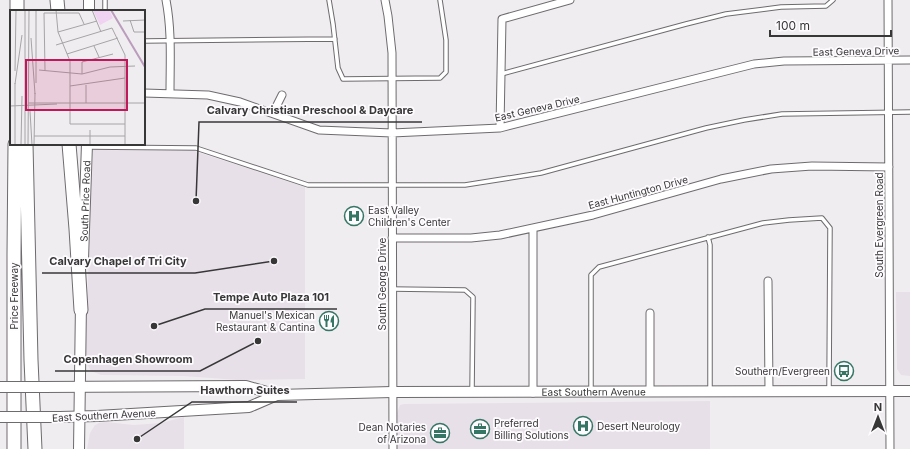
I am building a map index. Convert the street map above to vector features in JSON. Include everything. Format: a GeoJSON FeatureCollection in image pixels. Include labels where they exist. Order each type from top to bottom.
{"type":"FeatureCollection","features":[{"type":"Feature","properties":{"kind":"highway"},"geometry":{"type":"LineString","coordinates":[[57,0],[58,10]]}},
{"type":"Feature","properties":{"kind":"highway","name":"Price Freeway"},"geometry":{"type":"LineString","coordinates":[[14,449],[15,145]]}},
{"type":"Feature","properties":{"kind":"highway"},"geometry":{"type":"LineString","coordinates":[[26,145],[31,360],[35,449]]}},
{"type":"Feature","properties":{"kind":"highway"},"geometry":{"type":"LineString","coordinates":[[69,145],[76,229],[80,310]]}},
{"type":"Feature","properties":{"kind":"main road","name":"South Price Road"},"geometry":{"type":"LineString","coordinates":[[78,449],[80,310],[87,145]]}},
{"type":"Feature","properties":{"kind":"main road","name":"East Southern Avenue"},"geometry":{"type":"LineString","coordinates":[[0,387],[246,386],[277,395],[392,392],[910,391]]}},
{"type":"Feature","properties":{"kind":"main road","name":"East Southern Avenue"},"geometry":{"type":"LineString","coordinates":[[0,417],[79,417],[249,406],[277,395]]}},
{"type":"Feature","properties":{"kind":"street"},"geometry":{"type":"LineString","coordinates":[[166,0],[170,41],[170,93]]}},
{"type":"Feature","properties":{"kind":"street","name":"South George Drive"},"geometry":{"type":"LineString","coordinates":[[385,0],[391,46],[392,79],[393,449]]}},
{"type":"Feature","properties":{"kind":"street"},"geometry":{"type":"LineString","coordinates":[[500,128],[502,19],[570,0]]}},
{"type":"Feature","properties":{"kind":"street","name":"South Evergreen Road"},"geometry":{"type":"LineString","coordinates":[[888,0],[890,449]]}},
{"type":"Feature","properties":{"kind":"street","name":"East Geneva Drive"},"geometry":{"type":"LineString","coordinates":[[145,93],[208,95],[240,102],[319,130],[392,133],[500,128],[754,64],[784,61],[910,60]]}},
{"type":"Feature","properties":{"kind":"street"},"geometry":{"type":"LineString","coordinates":[[273,113],[282,95]]}},
{"type":"Feature","properties":{"kind":"street","name":"East Huntington Drive"},"geometry":{"type":"LineString","coordinates":[[392,238],[471,238],[500,235],[593,215],[721,179],[771,169],[812,166],[889,167]]}},
{"type":"Feature","properties":{"kind":"street"},"geometry":{"type":"LineString","coordinates":[[532,228],[533,392]]}},
{"type":"Feature","properties":{"kind":"street"},"geometry":{"type":"LineString","coordinates":[[768,281],[769,391]]}},
{"type":"Feature","properties":{"kind":"street"},"geometry":{"type":"LineString","coordinates":[[650,313],[650,392]]}},
{"type":"Feature","properties":{"kind":"lane"},"geometry":{"type":"LineString","coordinates":[[329,0],[338,68],[343,79],[440,78],[446,72],[446,40],[440,0]]}},
{"type":"Feature","properties":{"kind":"lane"},"geometry":{"type":"LineString","coordinates":[[501,74],[726,14],[780,7],[826,6],[833,0]]}},
{"type":"Feature","properties":{"kind":"lane"},"geometry":{"type":"LineString","coordinates":[[145,41],[335,38]]}},
{"type":"Feature","properties":{"kind":"lane"},"geometry":{"type":"LineString","coordinates":[[87,145],[196,148],[308,185],[466,185],[540,173],[706,128],[775,115],[910,112]]}},
{"type":"Feature","properties":{"kind":"lane"},"geometry":{"type":"LineString","coordinates":[[591,392],[591,275],[598,266],[763,223],[822,218],[830,228],[829,391]]}},
{"type":"Feature","properties":{"kind":"lane"},"geometry":{"type":"LineString","coordinates":[[708,237],[710,245],[710,391]]}},
{"type":"Feature","properties":{"kind":"lane"},"geometry":{"type":"LineString","coordinates":[[392,289],[465,290],[472,297],[472,392]]}},
{"type":"Feature","properties":{"kind":"shaded area"},"geometry":{"type":"Polygon","coordinates":[[[93,150],[194,151],[305,187],[305,379],[238,380],[183,376],[101,375],[91,371],[85,357],[93,150]]]}},
{"type":"Feature","properties":{"kind":"shaded area"},"geometry":{"type":"Polygon","coordinates":[[[896,292],[910,292],[910,376],[901,375],[897,369],[896,292]]]}},
{"type":"Feature","properties":{"kind":"shaded area"},"geometry":{"type":"Polygon","coordinates":[[[710,401],[710,449],[397,449],[397,413],[400,405],[404,404],[710,401]]]}},
{"type":"Feature","properties":{"kind":"shaded area"},"geometry":{"type":"Polygon","coordinates":[[[184,417],[184,449],[87,449],[90,433],[95,425],[99,423],[106,422],[134,425],[161,423],[184,417]]]}},
{"type":"Feature","properties":{"kind":"place","name":"Calvary Christian Preschool & Daycare"},"geometry":{"type":"Point","coordinates":[196,201]}},
{"type":"Feature","properties":{"kind":"place","name":"East Valley Children's Center"},"geometry":{"type":"Point","coordinates":[354,216]}},
{"type":"Feature","properties":{"kind":"place","name":"Calvary Chapel of Tri City"},"geometry":{"type":"Point","coordinates":[274,261]}},
{"type":"Feature","properties":{"kind":"place","name":"Manuel's Mexican Restaurant & Cantina"},"geometry":{"type":"Point","coordinates":[329,321]}},
{"type":"Feature","properties":{"kind":"place","name":"Tempe Auto Plaza 101"},"geometry":{"type":"Point","coordinates":[154,326]}},
{"type":"Feature","properties":{"kind":"place","name":"Copenhagen Showroom"},"geometry":{"type":"Point","coordinates":[258,341]}},
{"type":"Feature","properties":{"kind":"place","name":"Southern/Evergreen"},"geometry":{"type":"Point","coordinates":[844,371]}},
{"type":"Feature","properties":{"kind":"place","name":"Desert Neurology"},"geometry":{"type":"Point","coordinates":[583,426]}},
{"type":"Feature","properties":{"kind":"place","name":"Preferred Billing Solutions"},"geometry":{"type":"Point","coordinates":[480,429]}},
{"type":"Feature","properties":{"kind":"place","name":"Dean Notaries of Arizona"},"geometry":{"type":"Point","coordinates":[440,433]}},
{"type":"Feature","properties":{"kind":"place","name":"Hawthorn Suites"},"geometry":{"type":"Point","coordinates":[137,439]}}]}
